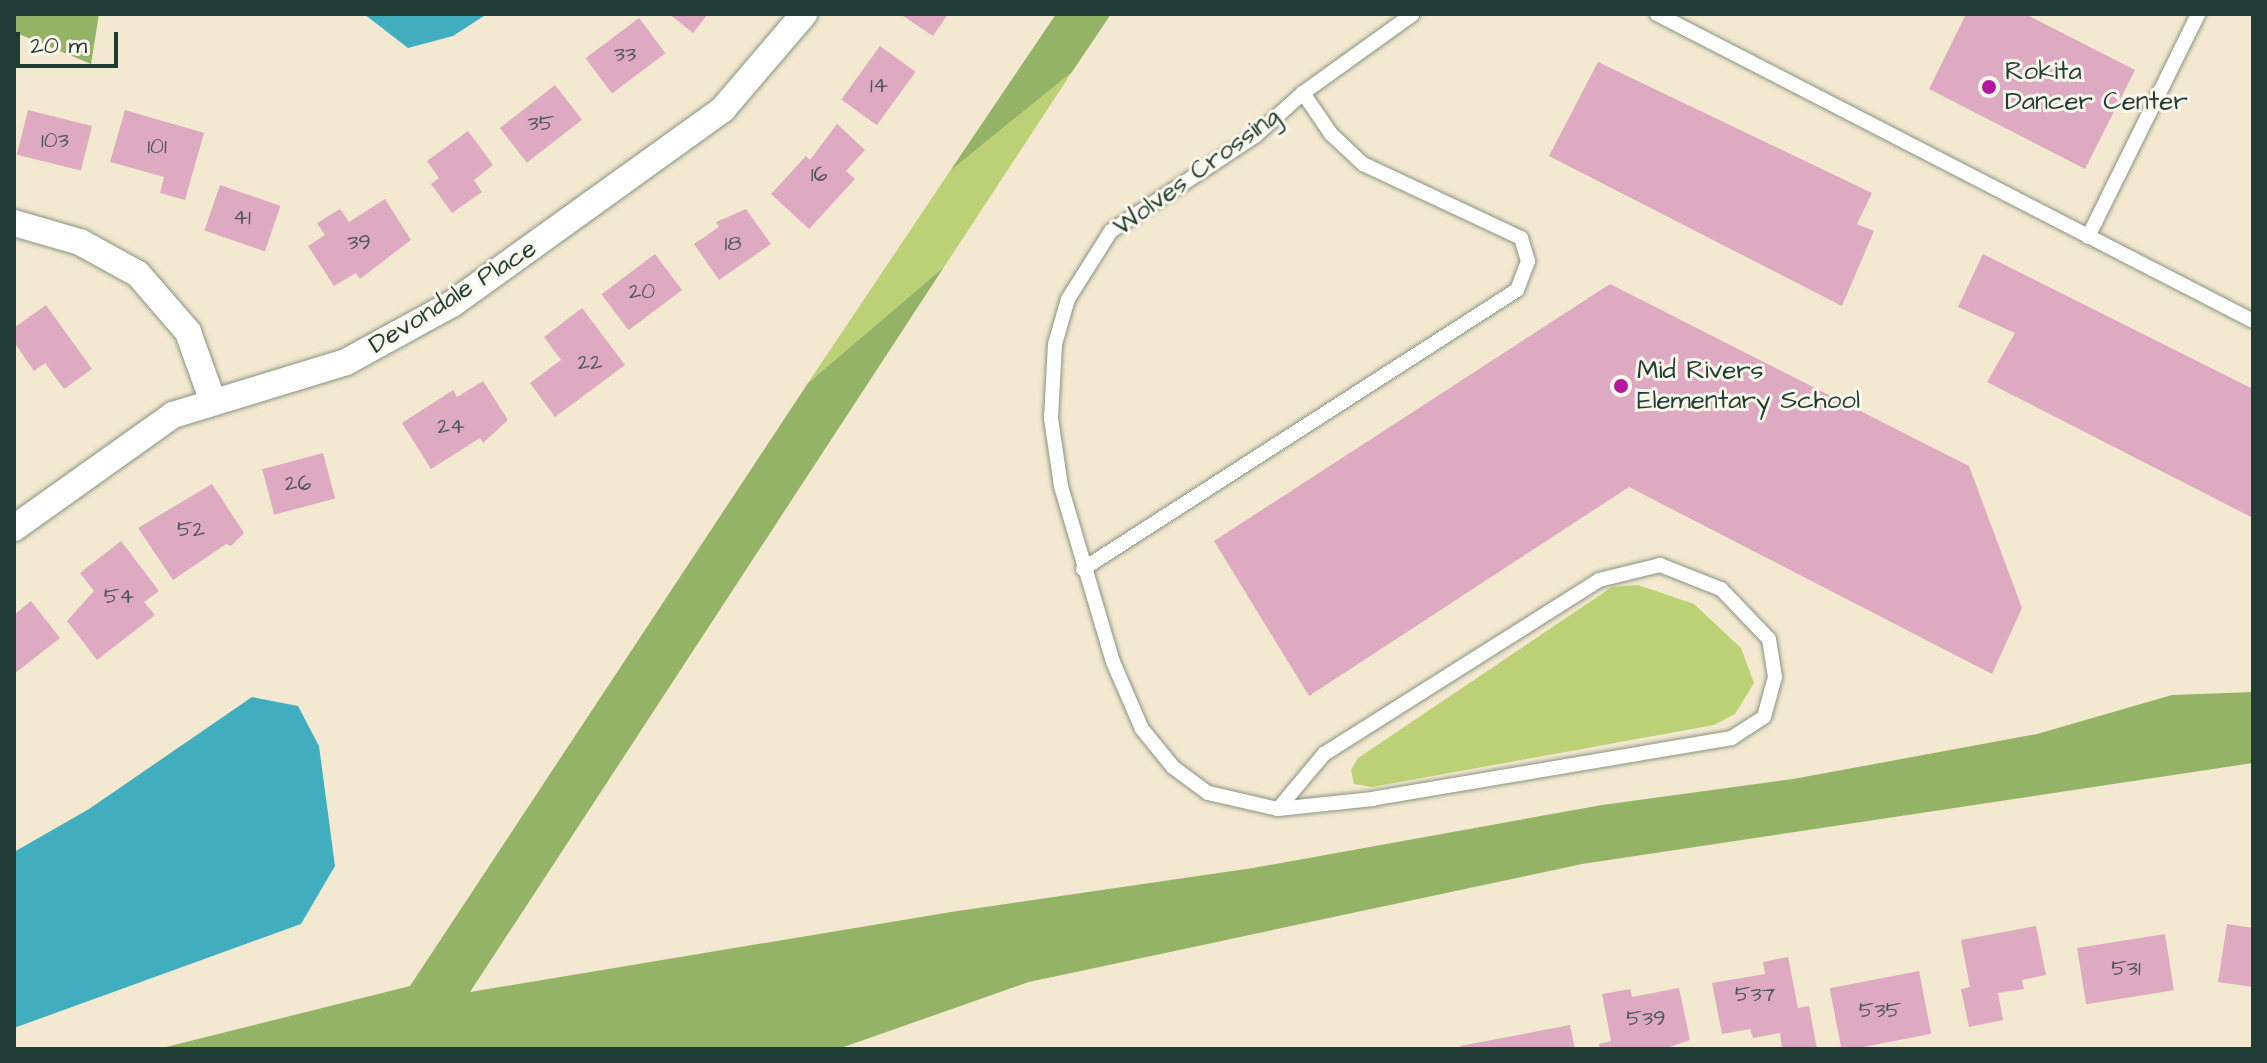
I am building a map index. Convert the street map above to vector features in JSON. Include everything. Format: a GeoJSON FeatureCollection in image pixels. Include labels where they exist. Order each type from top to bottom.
{"type":"FeatureCollection","features":[{"type":"Feature","properties":{"kind":"street","name":"Devondale Place"},"geometry":{"type":"LineString","coordinates":[[14,528],[173,415],[212,399],[346,362],[452,304],[723,109],[804,14]]}},
{"type":"Feature","properties":{"kind":"street"},"geometry":{"type":"LineString","coordinates":[[14,223],[80,242],[138,274],[188,332],[212,399]]}},
{"type":"Feature","properties":{"kind":"lane","name":"Wolves Crossing"},"geometry":{"type":"LineString","coordinates":[[1278,809],[1324,754],[1599,580],[1660,565],[1721,589],[1769,639],[1775,677],[1764,717],[1732,738],[1373,799],[1278,809],[1208,793],[1173,767],[1142,729],[1113,662],[1083,569],[1061,486],[1051,418],[1055,344],[1068,299],[1111,231],[1255,136],[1303,93],[1413,14]]}},
{"type":"Feature","properties":{"kind":"lane"},"geometry":{"type":"LineString","coordinates":[[1657,14],[2253,321]]}},
{"type":"Feature","properties":{"kind":"lane"},"geometry":{"type":"LineString","coordinates":[[2088,237],[2198,14]]}},
{"type":"Feature","properties":{"kind":"lane"},"geometry":{"type":"LineString","coordinates":[[1083,569],[1517,290],[1528,261],[1521,238],[1363,164],[1331,134],[1303,93]]}},
{"type":"Feature","properties":{"kind":"green space"},"geometry":{"type":"Polygon","coordinates":[[[14,14],[99,14],[91,64],[14,32],[14,14]]]}},
{"type":"Feature","properties":{"kind":"green space"},"geometry":{"type":"Polygon","coordinates":[[[1056,14],[1111,14],[1072,72],[950,171],[1056,14]]]}},
{"type":"Feature","properties":{"kind":"green space"},"geometry":{"type":"Polygon","coordinates":[[[1072,72],[944,267],[808,383],[950,171],[1072,72]]]}},
{"type":"Feature","properties":{"kind":"green space"},"geometry":{"type":"Polygon","coordinates":[[[944,267],[470,992],[951,912],[1253,868],[1602,805],[1793,779],[2037,734],[2172,695],[2253,692],[2253,763],[1582,864],[1029,982],[838,1049],[158,1049],[410,986],[808,383],[944,267]]]}},
{"type":"Feature","properties":{"kind":"green space"},"geometry":{"type":"Polygon","coordinates":[[[1638,585],[1694,604],[1741,648],[1754,683],[1735,714],[1714,725],[1372,787],[1354,784],[1351,770],[1358,758],[1612,587],[1638,585]]]}},
{"type":"Feature","properties":{"kind":"water"},"geometry":{"type":"Polygon","coordinates":[[[364,14],[487,14],[453,36],[408,48],[364,14]]]}},
{"type":"Feature","properties":{"kind":"water"},"geometry":{"type":"Polygon","coordinates":[[[252,697],[298,706],[319,746],[335,866],[301,924],[14,1028],[14,852],[89,809],[252,697]]]}},
{"type":"Feature","properties":{"kind":"building"},"geometry":{"type":"Polygon","coordinates":[[[669,14],[708,14],[693,33],[669,14]]]}},
{"type":"Feature","properties":{"kind":"building"},"geometry":{"type":"Polygon","coordinates":[[[900,14],[948,14],[933,36],[900,14]]]}},
{"type":"Feature","properties":{"kind":"building"},"geometry":{"type":"Polygon","coordinates":[[[1966,14],[2025,14],[2135,70],[2085,169],[1929,89],[1966,14]]]}},
{"type":"Feature","properties":{"kind":"building"},"geometry":{"type":"Polygon","coordinates":[[[639,18],[665,53],[612,93],[585,58],[639,18]]]}},
{"type":"Feature","properties":{"kind":"building"},"geometry":{"type":"Polygon","coordinates":[[[880,46],[916,72],[877,125],[841,99],[880,46]]]}},
{"type":"Feature","properties":{"kind":"building"},"geometry":{"type":"Polygon","coordinates":[[[1598,62],[1872,193],[1857,224],[1874,231],[1842,306],[1549,156],[1598,62]]]}},
{"type":"Feature","properties":{"kind":"building"},"geometry":{"type":"Polygon","coordinates":[[[555,85],[582,120],[527,163],[500,128],[555,85]]]}},
{"type":"Feature","properties":{"kind":"building"},"geometry":{"type":"Polygon","coordinates":[[[28,110],[92,126],[81,171],[17,155],[28,110]]]}},
{"type":"Feature","properties":{"kind":"building"},"geometry":{"type":"Polygon","coordinates":[[[125,110],[204,133],[185,200],[160,193],[164,177],[110,162],[125,110]]]}},
{"type":"Feature","properties":{"kind":"building"},"geometry":{"type":"Polygon","coordinates":[[[837,124],[865,150],[846,171],[855,179],[809,229],[771,194],[806,156],[810,160],[837,124]]]}},
{"type":"Feature","properties":{"kind":"building"},"geometry":{"type":"Polygon","coordinates":[[[468,131],[493,165],[474,180],[482,192],[452,213],[431,184],[439,178],[427,161],[468,131]]]}},
{"type":"Feature","properties":{"kind":"building"},"geometry":{"type":"Polygon","coordinates":[[[220,185],[281,206],[265,251],[204,230],[220,185]]]}},
{"type":"Feature","properties":{"kind":"building"},"geometry":{"type":"Polygon","coordinates":[[[385,199],[411,240],[360,279],[356,273],[334,286],[308,246],[325,235],[317,223],[340,209],[349,222],[385,199]]]}},
{"type":"Feature","properties":{"kind":"building"},"geometry":{"type":"Polygon","coordinates":[[[746,209],[771,244],[719,280],[694,244],[719,227],[716,222],[746,209]]]}},
{"type":"Feature","properties":{"kind":"building"},"geometry":{"type":"Polygon","coordinates":[[[655,254],[682,290],[629,330],[601,294],[655,254]]]}},
{"type":"Feature","properties":{"kind":"building"},"geometry":{"type":"Polygon","coordinates":[[[1983,254],[2253,389],[2253,518],[1987,382],[2015,333],[1958,307],[1983,254]]]}},
{"type":"Feature","properties":{"kind":"building"},"geometry":{"type":"Polygon","coordinates":[[[1610,284],[1969,466],[2022,608],[1992,674],[1629,487],[1309,696],[1214,541],[1610,284]]]}},
{"type":"Feature","properties":{"kind":"building"},"geometry":{"type":"Polygon","coordinates":[[[46,305],[92,369],[64,389],[45,363],[34,371],[14,342],[14,328],[46,305]]]}},
{"type":"Feature","properties":{"kind":"building"},"geometry":{"type":"Polygon","coordinates":[[[582,308],[625,365],[555,417],[530,383],[561,360],[544,337],[582,308]]]}},
{"type":"Feature","properties":{"kind":"building"},"geometry":{"type":"Polygon","coordinates":[[[483,381],[508,420],[483,443],[480,438],[431,469],[402,423],[453,390],[457,397],[483,381]]]}},
{"type":"Feature","properties":{"kind":"building"},"geometry":{"type":"Polygon","coordinates":[[[323,453],[335,498],[274,515],[262,469],[323,453]]]}},
{"type":"Feature","properties":{"kind":"building"},"geometry":{"type":"Polygon","coordinates":[[[212,484],[244,533],[231,546],[226,544],[173,580],[138,528],[212,484]]]}},
{"type":"Feature","properties":{"kind":"building"},"geometry":{"type":"Polygon","coordinates":[[[121,541],[159,591],[144,602],[155,615],[97,660],[67,621],[94,591],[80,573],[121,541]]]}},
{"type":"Feature","properties":{"kind":"building"},"geometry":{"type":"Polygon","coordinates":[[[31,601],[60,638],[14,674],[14,615],[31,601]]]}},
{"type":"Feature","properties":{"kind":"building"},"geometry":{"type":"Polygon","coordinates":[[[2227,924],[2253,928],[2253,987],[2218,982],[2227,924]]]}},
{"type":"Feature","properties":{"kind":"building"},"geometry":{"type":"Polygon","coordinates":[[[2036,926],[2046,975],[2022,980],[2024,989],[1998,993],[2003,1020],[1969,1027],[1961,989],[1970,987],[1961,940],[2036,926]]]}},
{"type":"Feature","properties":{"kind":"building"},"geometry":{"type":"Polygon","coordinates":[[[2165,934],[2174,990],[2086,1004],[2077,948],[2165,934]]]}},
{"type":"Feature","properties":{"kind":"building"},"geometry":{"type":"Polygon","coordinates":[[[1788,957],[1798,1008],[1809,1006],[1817,1049],[1782,1049],[1780,1033],[1753,1038],[1750,1029],[1722,1034],[1712,983],[1765,974],[1763,962],[1788,957]]]}},
{"type":"Feature","properties":{"kind":"building"},"geometry":{"type":"Polygon","coordinates":[[[1919,971],[1931,1034],[1841,1049],[1830,988],[1919,971]]]}},
{"type":"Feature","properties":{"kind":"building"},"geometry":{"type":"Polygon","coordinates":[[[1679,988],[1690,1040],[1664,1049],[1600,1049],[1599,1044],[1611,1041],[1602,994],[1630,989],[1632,997],[1679,988]]]}},
{"type":"Feature","properties":{"kind":"building"},"geometry":{"type":"Polygon","coordinates":[[[1570,1025],[1575,1049],[1461,1049],[1460,1046],[1570,1025]]]}},
{"type":"Feature","properties":{"kind":"place","name":"Rokita Dancer Center"},"geometry":{"type":"Point","coordinates":[1989,87]}},
{"type":"Feature","properties":{"kind":"place","name":"Mid Rivers Elementary School"},"geometry":{"type":"Point","coordinates":[1621,386]}}]}
